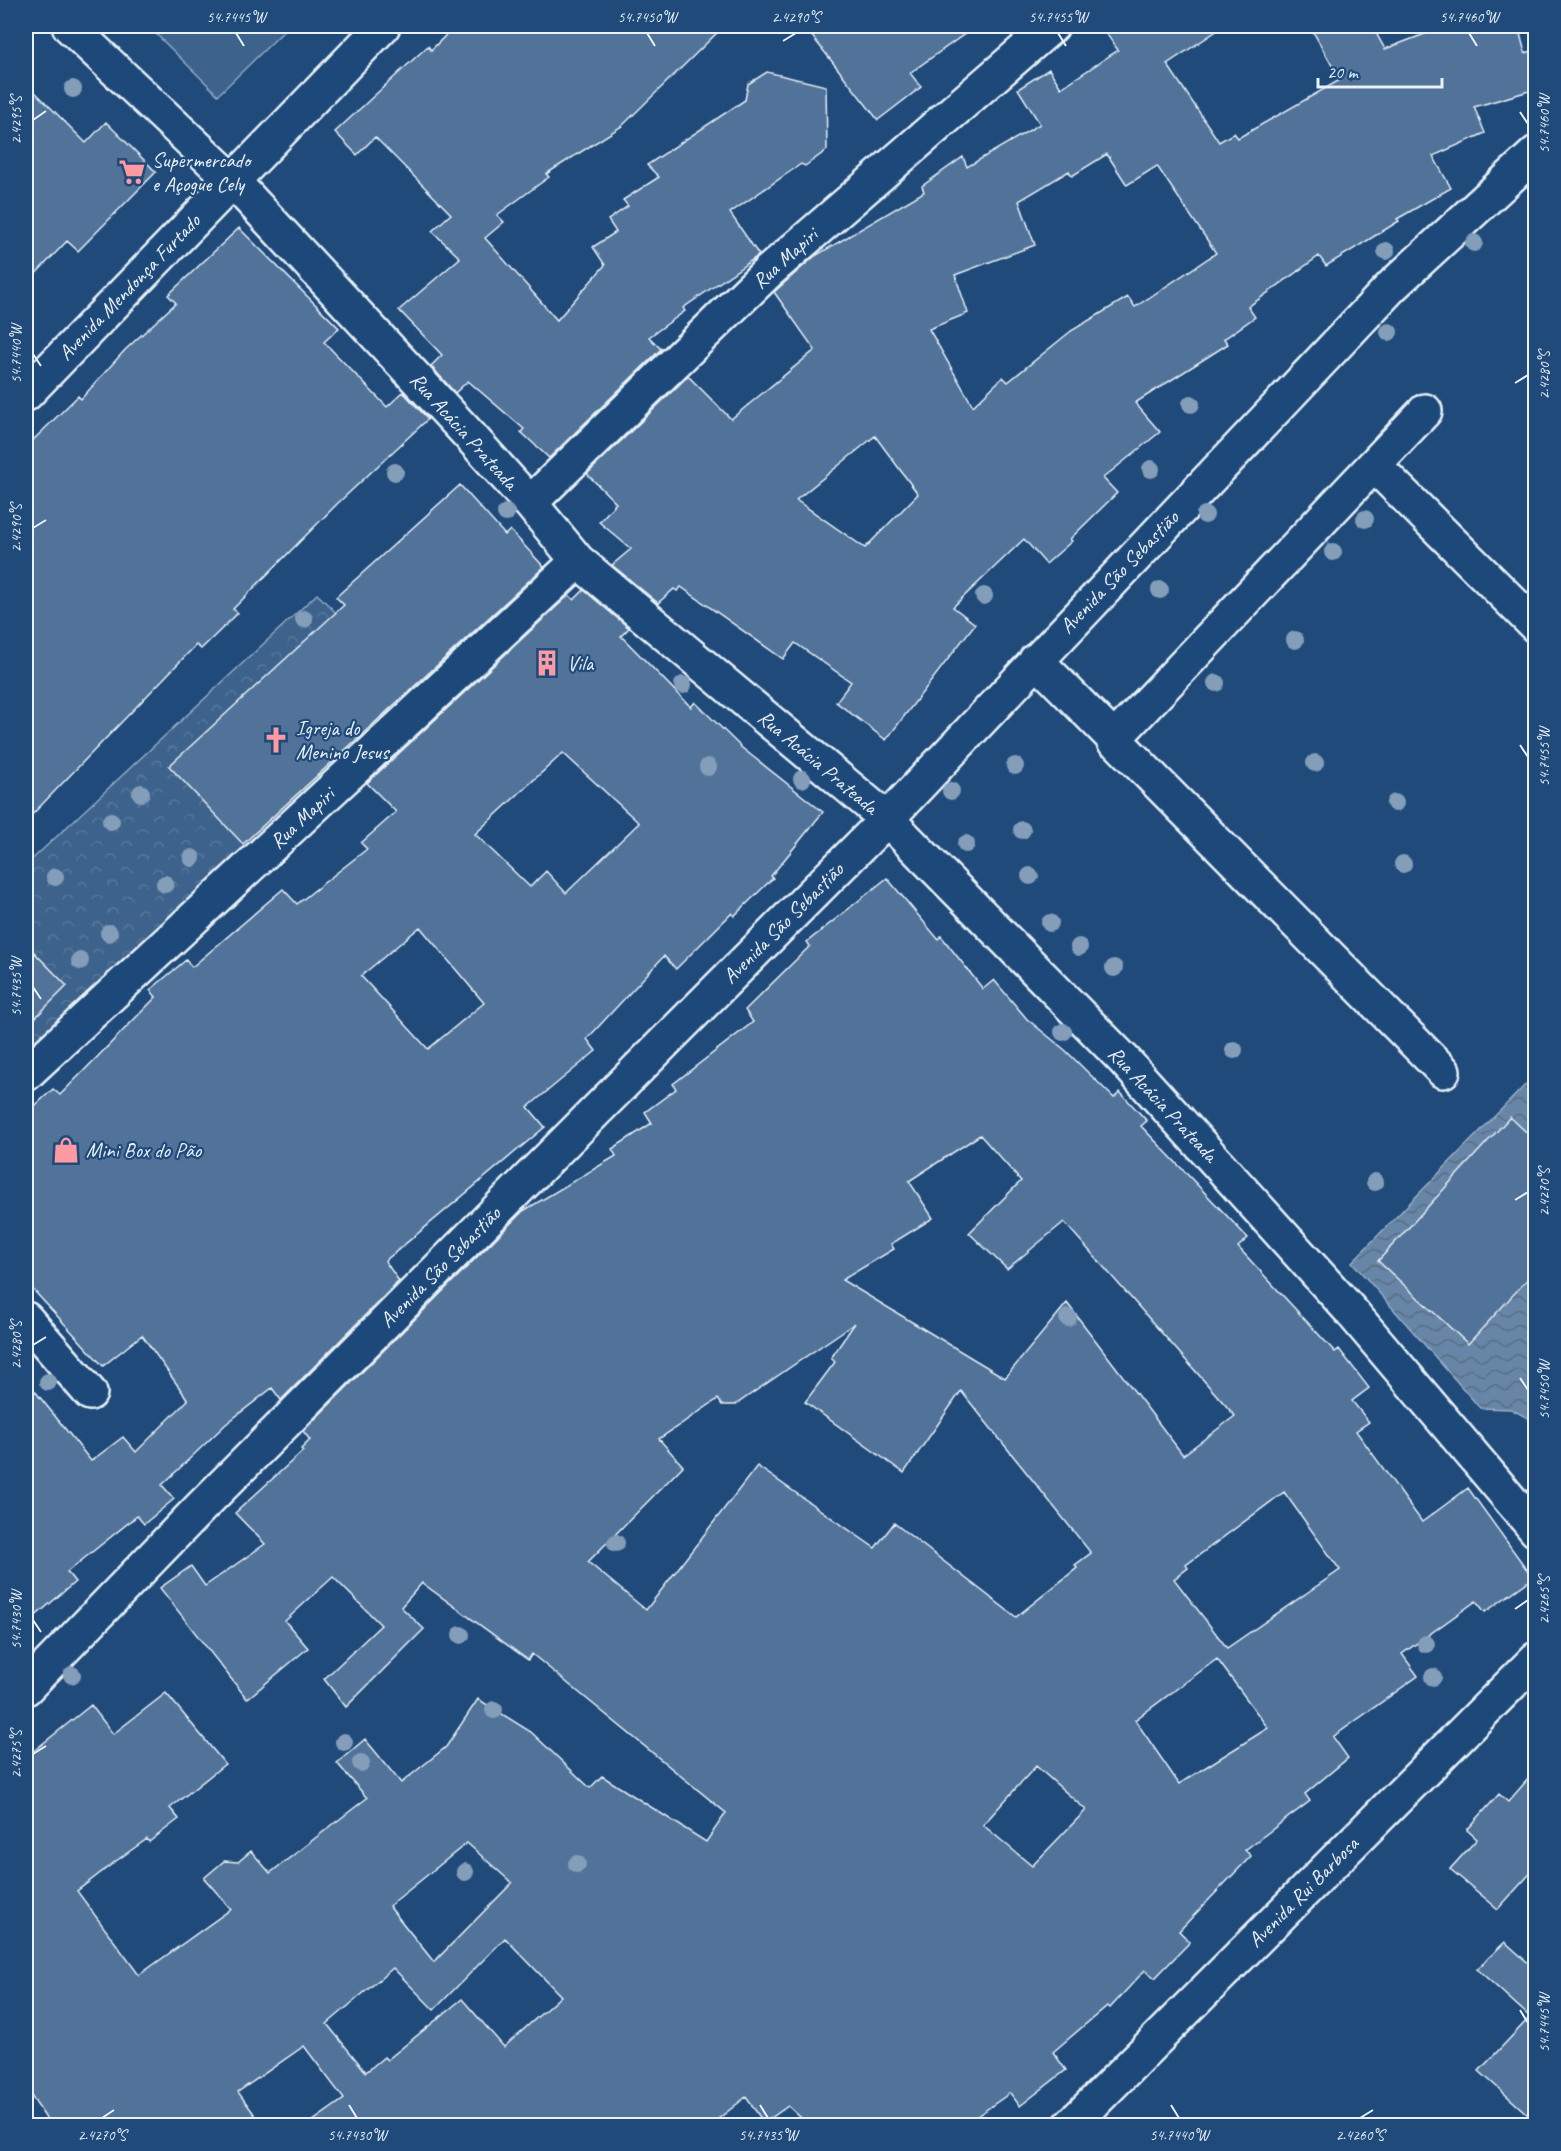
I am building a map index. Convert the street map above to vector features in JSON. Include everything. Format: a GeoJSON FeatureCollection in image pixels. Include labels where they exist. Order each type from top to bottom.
{"type":"FeatureCollection","features":[{"type":"Feature","properties":{"kind":"street","name":"Rua Acácia Prateada"},"geometry":{"type":"LineString","coordinates":[[69,26],[232,180],[530,503],[578,561],[887,819],[1147,1086],[1350,1310],[1536,1530]]}},
{"type":"Feature","properties":{"kind":"street","name":"Avenida Mendonça Furtado"},"geometry":{"type":"LineString","coordinates":[[26,394],[382,26]]}},
{"type":"Feature","properties":{"kind":"street","name":"Rua Mapiri"},"geometry":{"type":"LineString","coordinates":[[530,503],[768,272],[1052,26]]}},
{"type":"Feature","properties":{"kind":"street","name":"Avenida São Sebastião"},"geometry":{"type":"LineString","coordinates":[[26,1688],[201,1507],[887,819],[1392,286],[1536,153]]}},
{"type":"Feature","properties":{"kind":"street"},"geometry":{"type":"LineString","coordinates":[[1113,740],[1425,411]]}},
{"type":"Feature","properties":{"kind":"street"},"geometry":{"type":"LineString","coordinates":[[1374,465],[1536,626]]}},
{"type":"Feature","properties":{"kind":"street","name":"Rua Mapiri"},"geometry":{"type":"LineString","coordinates":[[26,1074],[578,561]]}},
{"type":"Feature","properties":{"kind":"street"},"geometry":{"type":"LineString","coordinates":[[1036,660],[1443,1071]]}},
{"type":"Feature","properties":{"kind":"street"},"geometry":{"type":"LineString","coordinates":[[26,1319],[90,1393]]}},
{"type":"Feature","properties":{"kind":"street","name":"Avenida Rui Barbosa"},"geometry":{"type":"LineString","coordinates":[[1070,2126],[1536,1659]]}},
{"type":"Feature","properties":{"kind":"green space"},"geometry":{"type":"Polygon","coordinates":[[[148,26],[289,26],[218,95],[148,26]]]}},
{"type":"Feature","properties":{"kind":"green space"},"geometry":{"type":"Polygon","coordinates":[[[317,594],[417,692],[26,1053],[26,865],[317,594]]]}},
{"type":"Feature","properties":{"kind":"water"},"geometry":{"type":"Polygon","coordinates":[[[1535,1075],[1535,1422],[1511,1409],[1480,1408],[1352,1262],[1535,1075]]]}},
{"type":"Feature","properties":{"kind":"building"},"geometry":{"type":"Polygon","coordinates":[[[455,26],[724,26],[622,126],[546,174],[549,177],[497,215],[504,222],[485,238],[557,320],[605,265],[593,247],[616,232],[608,220],[628,206],[623,200],[659,177],[647,165],[745,100],[748,84],[767,72],[826,86],[827,150],[805,166],[801,164],[730,213],[759,255],[683,308],[685,311],[649,337],[661,349],[549,458],[521,432],[524,429],[468,381],[455,393],[431,366],[442,355],[399,310],[460,258],[432,231],[451,214],[375,137],[357,155],[335,132],[428,46],[431,50],[455,26]]]}},
{"type":"Feature","properties":{"kind":"building"},"geometry":{"type":"Polygon","coordinates":[[[804,26],[976,26],[910,73],[921,87],[878,120],[804,26]]]}},
{"type":"Feature","properties":{"kind":"building"},"geometry":{"type":"Polygon","coordinates":[[[1101,26],[1224,26],[1167,64],[1219,142],[1234,133],[1238,138],[1340,80],[1310,26],[1372,26],[1385,49],[1446,26],[1518,26],[1525,53],[1536,50],[1536,89],[1474,107],[1485,133],[1433,156],[1451,188],[1397,219],[1399,221],[1326,266],[1319,256],[1248,307],[1255,317],[1224,339],[1228,344],[1135,403],[1160,432],[1103,478],[1117,493],[1070,539],[1072,541],[1046,564],[1024,539],[953,607],[975,624],[886,740],[836,702],[851,682],[795,643],[783,659],[681,587],[677,591],[674,589],[658,603],[612,565],[631,549],[599,522],[616,503],[587,474],[688,376],[731,419],[815,350],[774,292],[815,256],[924,192],[922,186],[963,157],[967,167],[1040,124],[1018,89],[1049,69],[1061,88],[1118,50],[1101,26]],[[1107,154],[1072,176],[1069,171],[1019,201],[1035,245],[955,275],[968,313],[929,329],[973,406],[1003,377],[1008,382],[1071,331],[1128,297],[1135,307],[1216,253],[1157,166],[1127,185],[1107,154]],[[875,436],[796,500],[865,548],[918,494],[875,436]]]}},
{"type":"Feature","properties":{"kind":"building"},"geometry":{"type":"Polygon","coordinates":[[[26,83],[86,143],[106,122],[156,172],[78,251],[67,241],[26,284],[26,83]]]}},
{"type":"Feature","properties":{"kind":"building"},"geometry":{"type":"Polygon","coordinates":[[[239,228],[339,328],[324,342],[387,407],[403,392],[428,419],[337,504],[233,609],[238,613],[201,649],[196,645],[26,821],[26,447],[78,396],[81,399],[125,350],[176,303],[168,295],[239,228]]]}},
{"type":"Feature","properties":{"kind":"building"},"geometry":{"type":"Polygon","coordinates":[[[460,485],[505,535],[510,530],[544,567],[243,844],[169,766],[344,605],[336,597],[460,485]]]}},
{"type":"Feature","properties":{"kind":"building"},"geometry":{"type":"Polygon","coordinates":[[[584,590],[629,628],[621,636],[691,707],[695,702],[742,748],[823,812],[771,876],[773,878],[734,916],[732,913],[676,969],[664,956],[587,1039],[596,1051],[528,1107],[545,1127],[385,1261],[399,1281],[281,1400],[272,1388],[226,1424],[162,1485],[174,1499],[144,1524],[137,1516],[67,1572],[75,1582],[26,1624],[26,1380],[91,1461],[123,1437],[136,1452],[188,1400],[142,1335],[103,1366],[26,1282],[26,1114],[53,1089],[60,1095],[156,997],[150,990],[186,960],[192,967],[283,889],[297,904],[367,849],[361,843],[396,812],[367,783],[569,595],[574,600],[584,590]],[[563,753],[475,834],[530,887],[546,871],[566,893],[639,823],[563,753]],[[420,927],[361,976],[428,1049],[484,1003],[420,927]]]}},
{"type":"Feature","properties":{"kind":"building"},"geometry":{"type":"Polygon","coordinates":[[[887,878],[938,939],[941,936],[983,989],[994,980],[1027,1019],[1065,1050],[1114,1098],[1120,1092],[1147,1121],[1141,1126],[1248,1238],[1238,1247],[1335,1352],[1339,1349],[1369,1388],[1352,1401],[1369,1422],[1356,1431],[1422,1522],[1468,1488],[1533,1578],[1485,1612],[1476,1601],[1402,1654],[1418,1676],[1333,1737],[1348,1758],[1305,1794],[1310,1801],[1245,1850],[1251,1856],[1179,1931],[1190,1942],[1155,1978],[1145,1970],[1110,2008],[1107,2006],[1053,2052],[1066,2070],[1020,2106],[1010,2093],[963,2126],[810,2126],[788,2106],[764,2123],[746,2097],[709,2126],[306,2126],[344,2099],[304,2046],[238,2092],[263,2126],[51,2126],[26,2088],[26,1757],[91,1705],[113,1734],[166,1693],[225,1764],[170,1808],[179,1819],[149,1842],[147,1839],[77,1891],[139,1975],[231,1909],[204,1878],[224,1861],[238,1862],[251,1851],[270,1873],[367,1798],[337,1763],[365,1739],[401,1783],[446,1747],[478,1699],[531,1732],[590,1788],[602,1776],[706,1842],[726,1813],[532,1654],[528,1660],[422,1583],[401,1607],[424,1629],[346,1707],[324,1679],[381,1625],[333,1577],[285,1621],[308,1648],[247,1699],[160,1588],[191,1566],[205,1586],[265,1544],[235,1513],[303,1451],[301,1449],[310,1440],[303,1431],[523,1211],[616,1156],[612,1149],[652,1123],[645,1112],[676,1089],[673,1084],[753,1022],[745,1010],[810,946],[807,942],[887,878]],[[980,1135],[909,1181],[933,1218],[891,1244],[894,1249],[842,1280],[1005,1378],[1067,1303],[1183,1455],[1235,1416],[1064,1222],[1007,1269],[969,1233],[1021,1181],[980,1135]],[[855,1323],[735,1405],[722,1405],[718,1399],[659,1439],[683,1466],[588,1562],[646,1610],[757,1466],[875,1548],[894,1523],[1016,1617],[1077,1568],[1075,1565],[1091,1553],[961,1391],[904,1473],[805,1402],[835,1362],[831,1358],[855,1323]],[[1284,1492],[1186,1565],[1188,1568],[1174,1579],[1227,1648],[1340,1570],[1284,1492]],[[1217,1659],[1135,1720],[1179,1784],[1268,1728],[1217,1659]],[[1036,1766],[983,1825],[1032,1866],[1086,1810],[1036,1766]],[[467,1843],[389,1906],[434,1962],[512,1883],[467,1843]],[[505,1938],[434,2010],[393,1968],[327,2024],[366,2072],[384,2057],[387,2060],[462,1999],[504,2047],[561,1996],[505,1938]]]}},
{"type":"Feature","properties":{"kind":"building"},"geometry":{"type":"Polygon","coordinates":[[[26,944],[67,986],[26,1027],[26,944]]]}},
{"type":"Feature","properties":{"kind":"building"},"geometry":{"type":"Polygon","coordinates":[[[1510,1117],[1536,1141],[1536,1270],[1468,1344],[1378,1261],[1510,1117]]]}},
{"type":"Feature","properties":{"kind":"building"},"geometry":{"type":"Polygon","coordinates":[[[1536,1770],[1536,1867],[1498,1909],[1450,1869],[1477,1839],[1467,1830],[1499,1794],[1508,1802],[1536,1770]]]}},
{"type":"Feature","properties":{"kind":"building"},"geometry":{"type":"Polygon","coordinates":[[[1505,1942],[1536,1970],[1536,2122],[1479,2071],[1530,2017],[1477,1969],[1505,1942]]]}},
{"type":"Feature","properties":{"kind":"place","name":"Supermercado e Açogue Cely"},"geometry":{"type":"Point","coordinates":[132,172]}},
{"type":"Feature","properties":{"kind":"place","name":"Vila"},"geometry":{"type":"Point","coordinates":[547,663]}},
{"type":"Feature","properties":{"kind":"place","name":"Igreja do Menino Jesus"},"geometry":{"type":"Point","coordinates":[276,740]}},
{"type":"Feature","properties":{"kind":"place","name":"Mini Box do Pão"},"geometry":{"type":"Point","coordinates":[66,1150]}}]}
